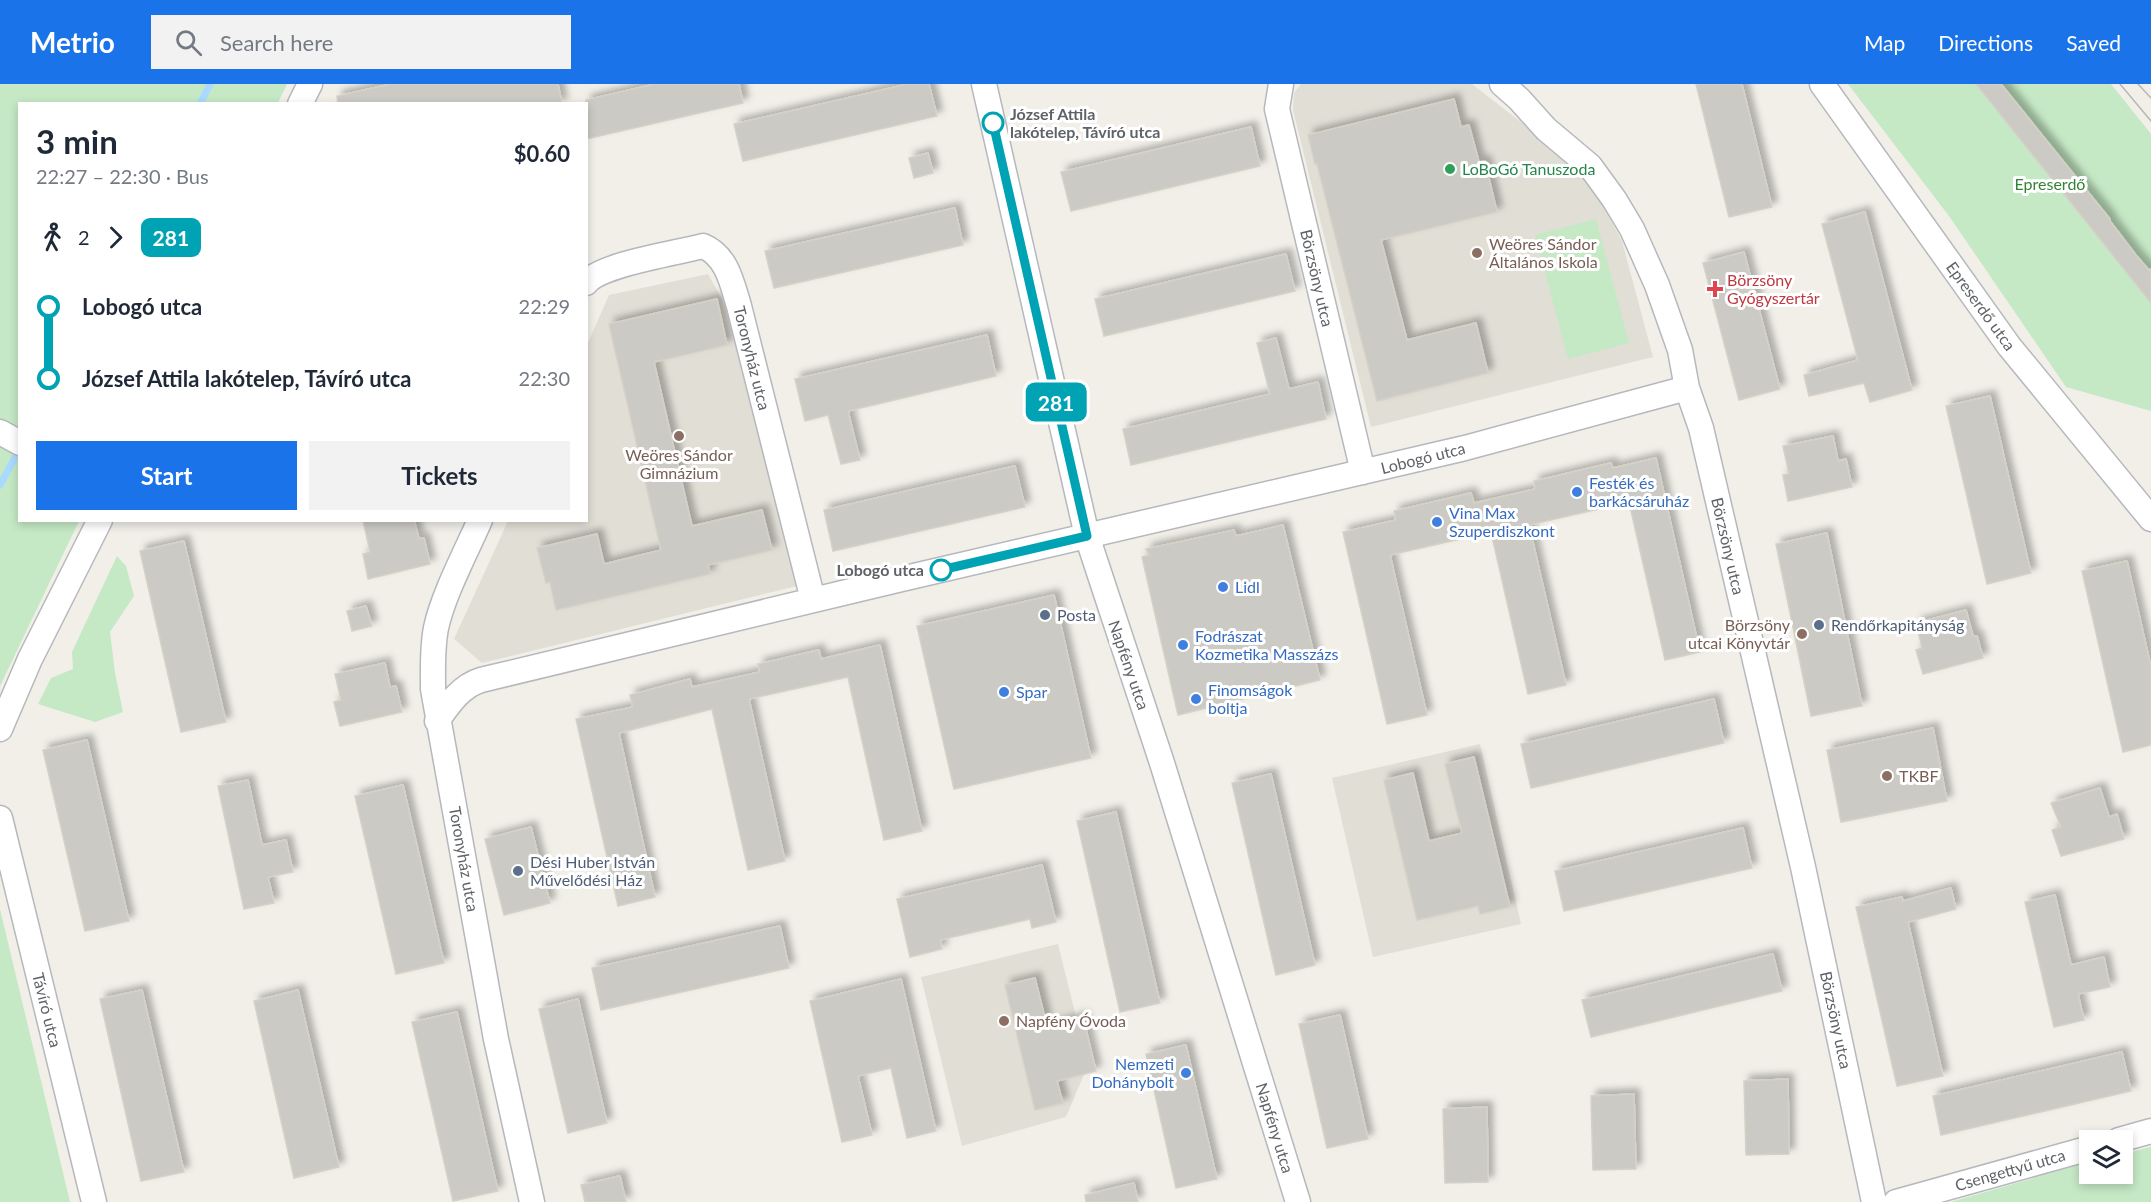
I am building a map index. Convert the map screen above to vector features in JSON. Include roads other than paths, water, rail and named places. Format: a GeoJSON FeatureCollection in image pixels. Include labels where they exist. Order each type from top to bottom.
{"type":"FeatureCollection","features":[{"type":"Feature","properties":{"kind":"street"},"geometry":{"type":"LineString","coordinates":[[301,102],[310,84]]}},
{"type":"Feature","properties":{"kind":"street","name":"Napfény utca"},"geometry":{"type":"LineString","coordinates":[[984,84],[1087,536],[1162,763],[1298,1202]]}},
{"type":"Feature","properties":{"kind":"street","name":"Börzsöny utca"},"geometry":{"type":"LineString","coordinates":[[1281,84],[1277,109],[1363,472]]}},
{"type":"Feature","properties":{"kind":"street","name":"Börzsöny utca"},"geometry":{"type":"LineString","coordinates":[[1502,84],[1546,129],[1590,166],[1614,199],[1632,230],[1657,285],[1680,350],[1687,388],[1701,428],[1803,867],[1874,1202]]}},
{"type":"Feature","properties":{"kind":"street","name":"Epreserdő utca"},"geometry":{"type":"LineString","coordinates":[[1822,84],[2009,346],[2151,519]]}},
{"type":"Feature","properties":{"kind":"street","name":"Toronyház utca"},"geometry":{"type":"LineString","coordinates":[[588,281],[611,268],[703,246],[710,249],[723,263],[739,306],[813,600]]}},
{"type":"Feature","properties":{"kind":"street","name":"Lobogó utca"},"geometry":{"type":"LineString","coordinates":[[437,721],[457,694],[471,683],[481,680],[1475,445],[1687,388]]}},
{"type":"Feature","properties":{"kind":"street"},"geometry":{"type":"LineString","coordinates":[[0,729],[30,660],[99,522]]}},
{"type":"Feature","properties":{"kind":"street","name":"Toronyház utca"},"geometry":{"type":"LineString","coordinates":[[479,522],[449,590],[437,625],[433,648],[433,689],[496,1040],[532,1202]]}},
{"type":"Feature","properties":{"kind":"street","name":"Távíró utca"},"geometry":{"type":"LineString","coordinates":[[0,818],[94,1202]]}},
{"type":"Feature","properties":{"kind":"street"},"geometry":{"type":"LineString","coordinates":[[2133,1136],[2151,1131]]}},
{"type":"Feature","properties":{"kind":"street","name":"Csengettyű utca"},"geometry":{"type":"LineString","coordinates":[[1896,1202],[2079,1151]]}},
{"type":"Feature","properties":{"kind":"waterway"},"geometry":{"type":"LineString","coordinates":[[201,102],[210,84]]}},
{"type":"Feature","properties":{"kind":"waterway"},"geometry":{"type":"LineString","coordinates":[[0,485],[18,452]]}},
{"type":"Feature","properties":{"kind":"tram line"},"geometry":{"type":"LineString","coordinates":[[2120,84],[2151,121]]}},
{"type":"Feature","properties":{"kind":"tram line"},"geometry":{"type":"LineString","coordinates":[[2138,84],[2151,98]]}},
{"type":"Feature","properties":{"kind":"place","name":"József Attila lakótelep, Távíró utca"},"geometry":{"type":"Point","coordinates":[993,123]}},
{"type":"Feature","properties":{"kind":"place","name":"LoBoGó Tanuszoda"},"geometry":{"type":"Point","coordinates":[1450,169]}},
{"type":"Feature","properties":{"kind":"place","name":"Weöres Sándor Általános Iskola"},"geometry":{"type":"Point","coordinates":[1477,253]}},
{"type":"Feature","properties":{"kind":"place","name":"Börzsöny Gyógyszertár"},"geometry":{"type":"Point","coordinates":[1715,289]}},
{"type":"Feature","properties":{"kind":"place","name":"Weöres Sándor Gimnázium"},"geometry":{"type":"Point","coordinates":[679,436]}},
{"type":"Feature","properties":{"kind":"place","name":"Festék és barkácsáruház"},"geometry":{"type":"Point","coordinates":[1577,492]}},
{"type":"Feature","properties":{"kind":"place","name":"Vina Max Szuperdiszkont"},"geometry":{"type":"Point","coordinates":[1437,522]}},
{"type":"Feature","properties":{"kind":"place","name":"Lobogó utca"},"geometry":{"type":"Point","coordinates":[941,570]}},
{"type":"Feature","properties":{"kind":"place","name":"Lidl"},"geometry":{"type":"Point","coordinates":[1223,587]}},
{"type":"Feature","properties":{"kind":"place","name":"Posta"},"geometry":{"type":"Point","coordinates":[1045,615]}},
{"type":"Feature","properties":{"kind":"place","name":"Rendőrkapitányság"},"geometry":{"type":"Point","coordinates":[1819,625]}},
{"type":"Feature","properties":{"kind":"place","name":"Börzsöny utcai Könyvtár"},"geometry":{"type":"Point","coordinates":[1802,634]}},
{"type":"Feature","properties":{"kind":"place","name":"Fodrászat Kozmetika Masszázs"},"geometry":{"type":"Point","coordinates":[1183,645]}},
{"type":"Feature","properties":{"kind":"place","name":"Spar"},"geometry":{"type":"Point","coordinates":[1004,692]}},
{"type":"Feature","properties":{"kind":"place","name":"Finomságok boltja"},"geometry":{"type":"Point","coordinates":[1196,699]}},
{"type":"Feature","properties":{"kind":"place","name":"TKBF"},"geometry":{"type":"Point","coordinates":[1887,776]}},
{"type":"Feature","properties":{"kind":"place","name":"Dési Huber István Művelődési Ház"},"geometry":{"type":"Point","coordinates":[518,871]}},
{"type":"Feature","properties":{"kind":"place","name":"Napfény Óvoda"},"geometry":{"type":"Point","coordinates":[1004,1021]}},
{"type":"Feature","properties":{"kind":"place","name":"Nemzeti Dohánybolt"},"geometry":{"type":"Point","coordinates":[1186,1073]}},
{"type":"Feature","properties":{"kind":"park label","name":"Epreserdő"},"geometry":{"type":"Point","coordinates":[2050,184]}}]}
